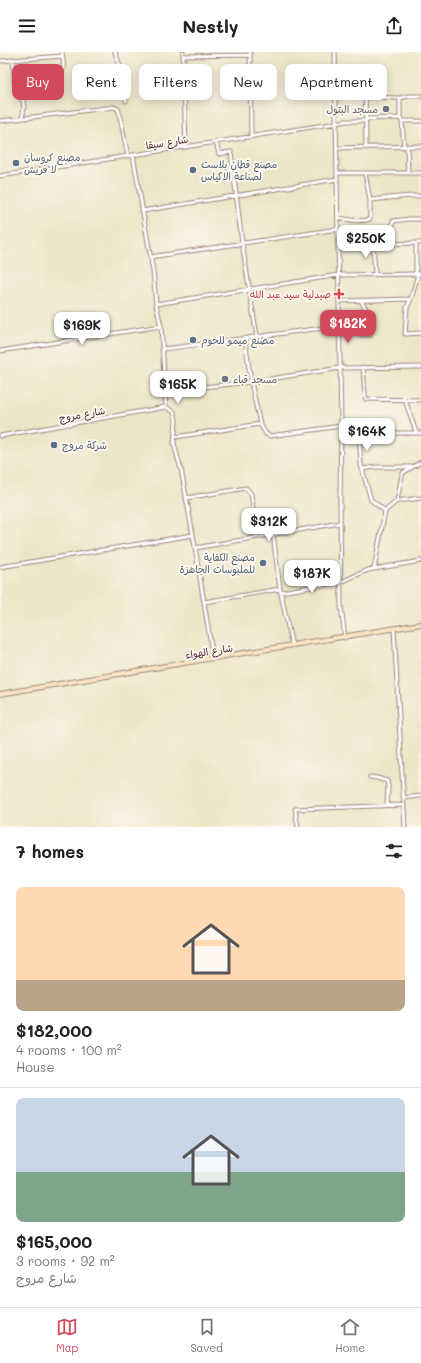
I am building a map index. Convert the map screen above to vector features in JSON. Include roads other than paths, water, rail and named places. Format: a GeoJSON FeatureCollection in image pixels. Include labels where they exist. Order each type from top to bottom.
{"type":"FeatureCollection","features":[{"type":"Feature","properties":{"kind":"street"},"geometry":{"type":"LineString","coordinates":[[115,52],[122,72],[126,101]]}},
{"type":"Feature","properties":{"kind":"street"},"geometry":{"type":"LineString","coordinates":[[336,52],[336,64]]}},
{"type":"Feature","properties":{"kind":"street"},"geometry":{"type":"LineString","coordinates":[[186,147],[183,54],[250,53],[251,136]]}},
{"type":"Feature","properties":{"kind":"street"},"geometry":{"type":"LineString","coordinates":[[0,60],[13,60],[62,54],[63,64]]}},
{"type":"Feature","properties":{"kind":"street"},"geometry":{"type":"LineString","coordinates":[[13,60],[13,64]]}},
{"type":"Feature","properties":{"kind":"street"},"geometry":{"type":"LineString","coordinates":[[387,98],[421,96]]}},
{"type":"Feature","properties":{"kind":"street"},"geometry":{"type":"LineString","coordinates":[[400,98],[401,120],[406,147],[408,173]]}},
{"type":"Feature","properties":{"kind":"street"},"geometry":{"type":"LineString","coordinates":[[22,100],[24,108],[22,118]]}},
{"type":"Feature","properties":{"kind":"street"},"geometry":{"type":"LineString","coordinates":[[337,100],[341,426],[341,606],[345,638]]}},
{"type":"Feature","properties":{"kind":"street"},"geometry":{"type":"LineString","coordinates":[[366,100],[366,148]]}},
{"type":"Feature","properties":{"kind":"street"},"geometry":{"type":"LineString","coordinates":[[0,121],[114,107],[118,109],[119,112],[128,156]]}},
{"type":"Feature","properties":{"kind":"street","name":"شارع سيقا"},"geometry":{"type":"LineString","coordinates":[[0,176],[251,136],[337,124],[345,121],[421,121]]}},
{"type":"Feature","properties":{"kind":"street"},"geometry":{"type":"LineString","coordinates":[[216,142],[219,154],[231,152],[242,243],[256,337]]}},
{"type":"Feature","properties":{"kind":"street"},"geometry":{"type":"LineString","coordinates":[[337,148],[421,146]]}},
{"type":"Feature","properties":{"kind":"street"},"geometry":{"type":"LineString","coordinates":[[133,155],[150,257],[156,304],[161,326],[166,407],[176,415],[174,444],[181,468],[213,658]]}},
{"type":"Feature","properties":{"kind":"street"},"geometry":{"type":"LineString","coordinates":[[337,173],[421,173]]}},
{"type":"Feature","properties":{"kind":"street"},"geometry":{"type":"LineString","coordinates":[[338,218],[369,220],[371,215],[370,200],[365,173]]}},
{"type":"Feature","properties":{"kind":"street"},"geometry":{"type":"LineString","coordinates":[[142,211],[338,179]]}},
{"type":"Feature","properties":{"kind":"street"},"geometry":{"type":"LineString","coordinates":[[370,200],[403,195],[421,196]]}},
{"type":"Feature","properties":{"kind":"street"},"geometry":{"type":"LineString","coordinates":[[392,244],[392,226],[394,221],[421,219]]}},
{"type":"Feature","properties":{"kind":"street"},"geometry":{"type":"LineString","coordinates":[[150,257],[338,229]]}},
{"type":"Feature","properties":{"kind":"street"},"geometry":{"type":"LineString","coordinates":[[338,245],[421,243]]}},
{"type":"Feature","properties":{"kind":"street"},"geometry":{"type":"LineString","coordinates":[[373,244],[374,274]]}},
{"type":"Feature","properties":{"kind":"street"},"geometry":{"type":"LineString","coordinates":[[416,244],[418,274],[411,299],[407,307],[405,334],[421,333]]}},
{"type":"Feature","properties":{"kind":"street"},"geometry":{"type":"LineString","coordinates":[[156,304],[339,275],[418,274]]}},
{"type":"Feature","properties":{"kind":"street"},"geometry":{"type":"LineString","coordinates":[[339,301],[411,299]]}},
{"type":"Feature","properties":{"kind":"street"},"geometry":{"type":"LineString","coordinates":[[340,334],[370,334],[373,325],[370,316],[361,301]]}},
{"type":"Feature","properties":{"kind":"street"},"geometry":{"type":"LineString","coordinates":[[0,351],[161,326]]}},
{"type":"Feature","properties":{"kind":"street"},"geometry":{"type":"LineString","coordinates":[[162,349],[340,326]]}},
{"type":"Feature","properties":{"kind":"street"},"geometry":{"type":"LineString","coordinates":[[245,339],[251,382],[260,424],[266,434],[270,436],[341,426]]}},
{"type":"Feature","properties":{"kind":"street"},"geometry":{"type":"LineString","coordinates":[[363,367],[366,399],[421,400]]}},
{"type":"Feature","properties":{"kind":"street"},"geometry":{"type":"LineString","coordinates":[[165,391],[251,382],[340,368],[421,367]]}},
{"type":"Feature","properties":{"kind":"street"},"geometry":{"type":"LineString","coordinates":[[405,400],[416,432]]}},
{"type":"Feature","properties":{"kind":"street","name":"شارع مروج"},"geometry":{"type":"LineString","coordinates":[[0,436],[166,407]]}},
{"type":"Feature","properties":{"kind":"street"},"geometry":{"type":"LineString","coordinates":[[175,437],[260,424]]}},
{"type":"Feature","properties":{"kind":"street"},"geometry":{"type":"LineString","coordinates":[[385,511],[371,500],[362,469],[359,433],[421,433]]}},
{"type":"Feature","properties":{"kind":"street"},"geometry":{"type":"LineString","coordinates":[[397,501],[402,475],[407,469],[421,462]]}},
{"type":"Feature","properties":{"kind":"street"},"geometry":{"type":"LineString","coordinates":[[362,469],[376,467],[412,467]]}},
{"type":"Feature","properties":{"kind":"street"},"geometry":{"type":"LineString","coordinates":[[186,498],[246,488],[251,494],[257,537]]}},
{"type":"Feature","properties":{"kind":"street"},"geometry":{"type":"LineString","coordinates":[[374,569],[385,511],[397,501],[421,498]]}},
{"type":"Feature","properties":{"kind":"street"},"geometry":{"type":"LineString","coordinates":[[195,548],[340,523]]}},
{"type":"Feature","properties":{"kind":"street"},"geometry":{"type":"LineString","coordinates":[[273,534],[280,590],[292,646]]}},
{"type":"Feature","properties":{"kind":"street"},"geometry":{"type":"LineString","coordinates":[[0,567],[193,535]]}},
{"type":"Feature","properties":{"kind":"street"},"geometry":{"type":"LineString","coordinates":[[204,602],[341,582],[362,572],[421,561]]}},
{"type":"Feature","properties":{"kind":"street","name":"شارع الهواء"},"geometry":{"type":"LineString","coordinates":[[0,694],[213,658],[345,638],[421,624]]}},
{"type":"Feature","properties":{"kind":"street"},"geometry":{"type":"LineString","coordinates":[[394,629],[404,827]]}},
{"type":"Feature","properties":{"kind":"street"},"geometry":{"type":"LineString","coordinates":[[370,777],[387,781],[388,806]]}},
{"type":"Feature","properties":{"kind":"street"},"geometry":{"type":"LineString","coordinates":[[403,798],[421,796]]}},
{"type":"Feature","properties":{"kind":"street"},"geometry":{"type":"LineString","coordinates":[[298,827],[295,809],[403,805]]}},
{"type":"Feature","properties":{"kind":"place","name":"مسجد البتول"},"geometry":{"type":"Point","coordinates":[386,109]}},
{"type":"Feature","properties":{"kind":"place","name":"مصنع كروسان لا فريش"},"geometry":{"type":"Point","coordinates":[16,163]}},
{"type":"Feature","properties":{"kind":"place","name":"مصنع قطان بلاست لصناعة الاكياس"},"geometry":{"type":"Point","coordinates":[193,170]}},
{"type":"Feature","properties":{"kind":"place","name":"صيدلية سيد عبد الله"},"geometry":{"type":"Point","coordinates":[339,294]}},
{"type":"Feature","properties":{"kind":"place","name":"مصنع ميمو للحوم"},"geometry":{"type":"Point","coordinates":[193,340]}},
{"type":"Feature","properties":{"kind":"place","name":"مسجد قباء"},"geometry":{"type":"Point","coordinates":[225,379]}},
{"type":"Feature","properties":{"kind":"place","name":"شركة مروج"},"geometry":{"type":"Point","coordinates":[54,445]}},
{"type":"Feature","properties":{"kind":"place","name":"مصنع الكفاية للملبوسات الجاهزة"},"geometry":{"type":"Point","coordinates":[263,563]}}]}
